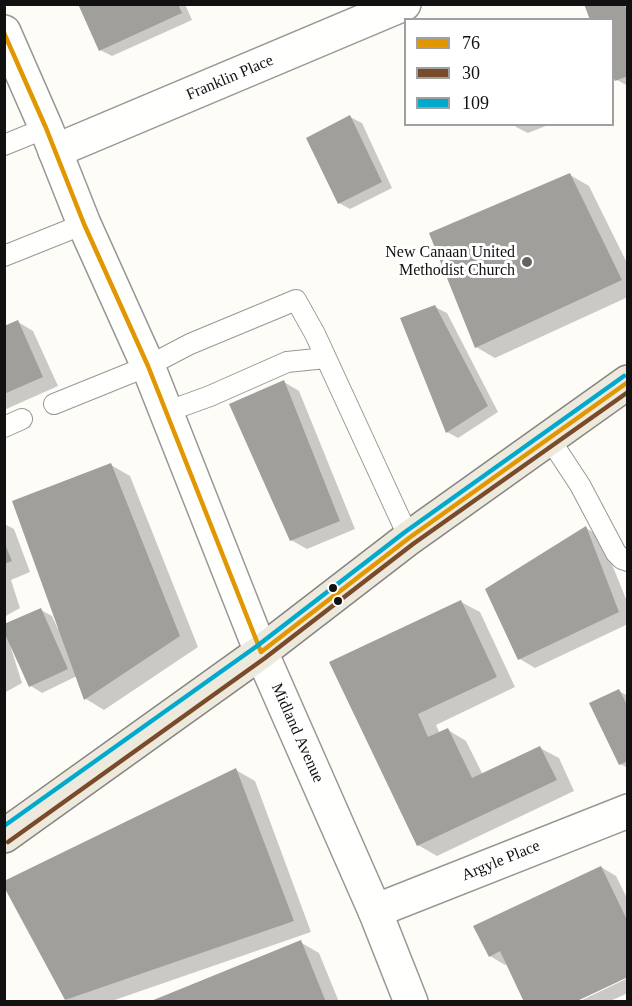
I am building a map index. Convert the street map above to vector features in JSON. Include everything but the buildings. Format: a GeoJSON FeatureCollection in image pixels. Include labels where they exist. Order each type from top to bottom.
{"type":"FeatureCollection","features":[{"type":"Feature","properties":{"kind":"main road"},"geometry":{"type":"LineString","coordinates":[[4,836],[261,652],[409,538],[627,382]]}},
{"type":"Feature","properties":{"kind":"street","name":"Franklin Place"},"geometry":{"type":"LineString","coordinates":[[50,139],[404,4]]}},
{"type":"Feature","properties":{"kind":"street","name":"Midland Avenue"},"geometry":{"type":"LineString","coordinates":[[4,32],[84,224],[148,366],[261,652],[375,911],[411,1002]]}},
{"type":"Feature","properties":{"kind":"street","name":"Argyle Place"},"geometry":{"type":"LineString","coordinates":[[375,911],[627,811]]}},
{"type":"Feature","properties":{"kind":"lane"},"geometry":{"type":"LineString","coordinates":[[4,145],[50,139]]}},
{"type":"Feature","properties":{"kind":"lane"},"geometry":{"type":"LineString","coordinates":[[4,256],[84,224]]}},
{"type":"Feature","properties":{"kind":"lane"},"geometry":{"type":"LineString","coordinates":[[54,404],[148,366],[190,344],[296,300],[315,334],[409,538]]}},
{"type":"Feature","properties":{"kind":"lane"},"geometry":{"type":"LineString","coordinates":[[166,412],[220,392],[287,362],[326,358]]}},
{"type":"Feature","properties":{"kind":"lane"},"geometry":{"type":"LineString","coordinates":[[549,438],[580,485],[616,554],[627,561]]}},
{"type":"Feature","properties":{"kind":"transit line","name":"76"},"geometry":{"type":"LineString","coordinates":[[4,33],[46,128],[84,224],[148,366],[261,652],[409,538],[628,382]]}},
{"type":"Feature","properties":{"kind":"transit line","name":"109"},"geometry":{"type":"LineString","coordinates":[[4,826],[257,646],[405,532],[624,376]]}},
{"type":"Feature","properties":{"kind":"transit line","name":"30"},"geometry":{"type":"LineString","coordinates":[[8,842],[265,658],[413,544],[628,392]]}},
{"type":"Feature","properties":{"kind":"place","name":"New Canaan United Methodist Church"},"geometry":{"type":"Point","coordinates":[527,262]}}]}
